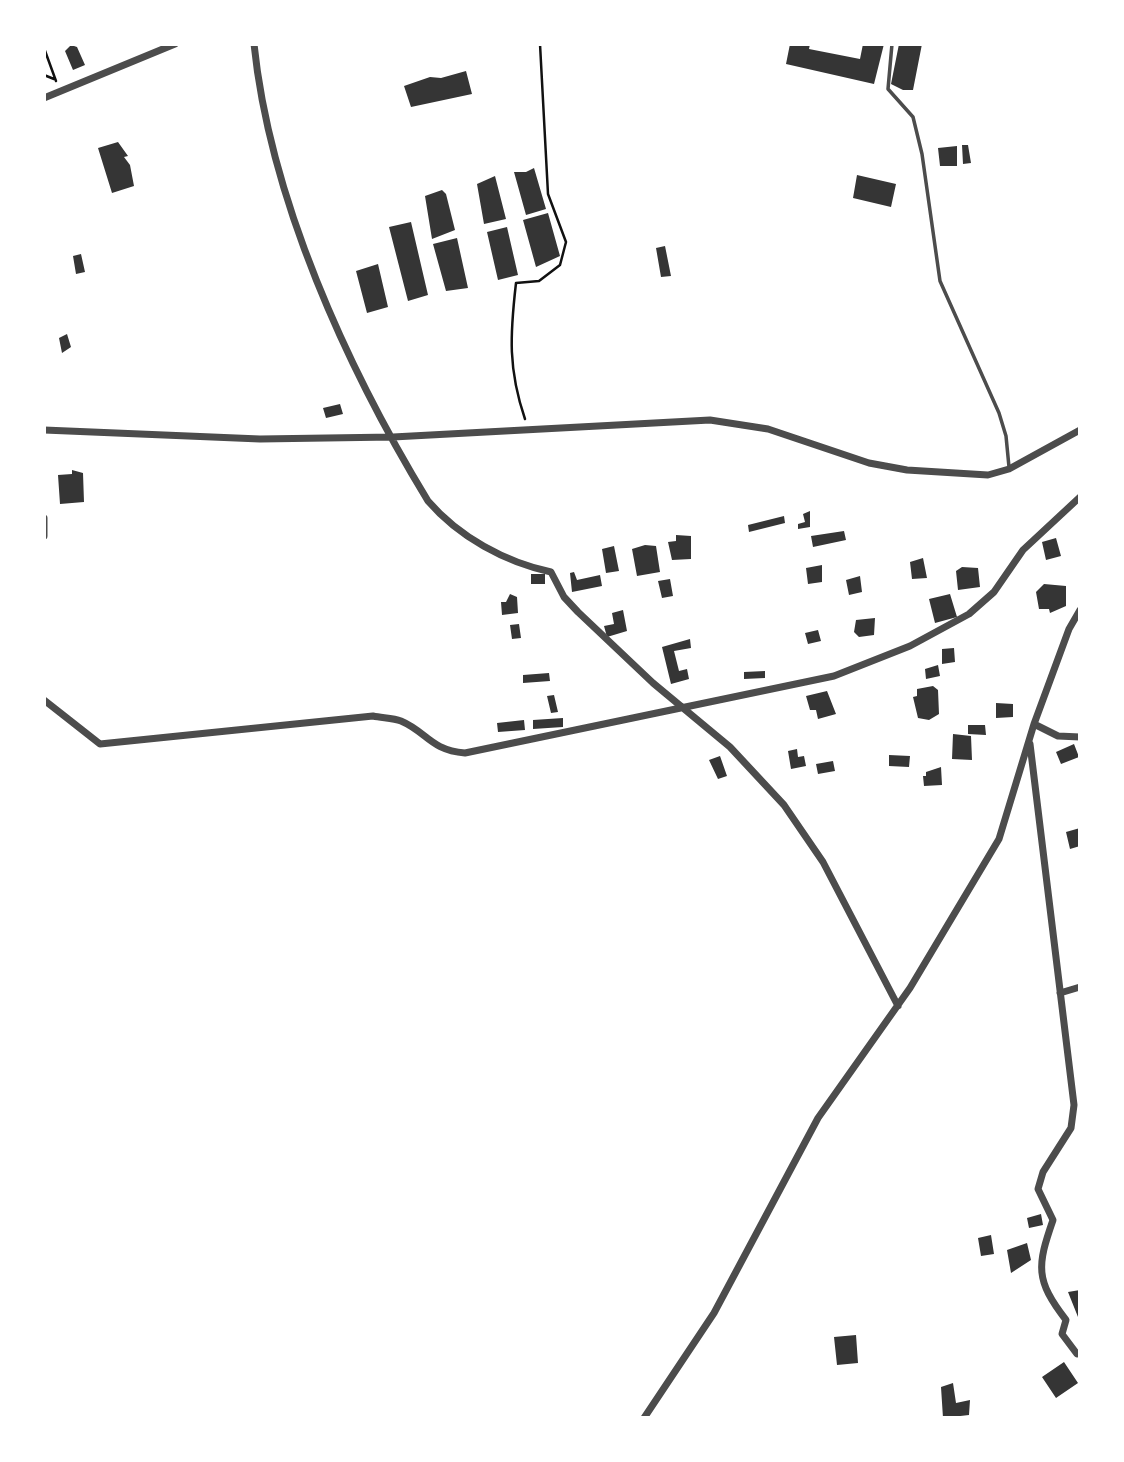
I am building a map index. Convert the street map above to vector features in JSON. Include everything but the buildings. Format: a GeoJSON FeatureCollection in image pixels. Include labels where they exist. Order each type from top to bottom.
{"type":"FeatureCollection","features":[{"type":"Feature","properties":{"kind":"street"},"geometry":{"type":"LineString","coordinates":[[44,98],[118,65],[176,44]]}},
{"type":"Feature","properties":{"kind":"street"},"geometry":{"type":"LineString","coordinates":[[254,44],[258,81],[274,151],[320,288],[349,355],[415,480],[443,518],[473,540],[533,568],[551,572],[564,597],[578,612],[737,754],[785,804],[823,862],[898,1006]]}},
{"type":"Feature","properties":{"kind":"street"},"geometry":{"type":"LineString","coordinates":[[44,430],[203,439],[393,437],[710,420],[768,429],[869,463],[906,470],[988,475],[1009,469],[1080,430]]}},
{"type":"Feature","properties":{"kind":"street"},"geometry":{"type":"LineString","coordinates":[[44,700],[100,744],[373,716],[401,722],[428,742],[448,751],[464,753],[834,676],[938,631],[969,614],[994,592],[1023,550],[1080,497]]}},
{"type":"Feature","properties":{"kind":"street"},"geometry":{"type":"LineString","coordinates":[[44,518],[44,536]]}},
{"type":"Feature","properties":{"kind":"street"},"geometry":{"type":"LineString","coordinates":[[644,1418],[714,1313],[818,1118],[898,1006],[999,839],[1034,724],[1069,629],[1080,610]]}},
{"type":"Feature","properties":{"kind":"street"},"geometry":{"type":"LineString","coordinates":[[1034,724],[1058,736],[1080,737]]}},
{"type":"Feature","properties":{"kind":"street"},"geometry":{"type":"LineString","coordinates":[[1029,740],[1074,1105],[1071,1128],[1043,1172],[1038,1189],[1052,1220],[1039,1261],[1044,1285],[1066,1320],[1062,1334],[1077,1353],[1080,1353]]}},
{"type":"Feature","properties":{"kind":"street"},"geometry":{"type":"LineString","coordinates":[[1060,993],[1080,987]]}},
{"type":"Feature","properties":{"kind":"lane"},"geometry":{"type":"LineString","coordinates":[[892,44],[888,89],[913,117],[922,154],[940,281],[999,413],[1006,436],[1009,469]]}},
{"type":"Feature","properties":{"kind":"path"},"geometry":{"type":"LineString","coordinates":[[529,430],[511,372],[510,335],[516,283],[539,281],[560,265],[566,242],[548,194],[540,44]]}},
{"type":"Feature","properties":{"kind":"path"},"geometry":{"type":"LineString","coordinates":[[44,48],[61,92]]}},
{"type":"Feature","properties":{"kind":"path"},"geometry":{"type":"LineString","coordinates":[[44,75],[54,79]]}}]}
